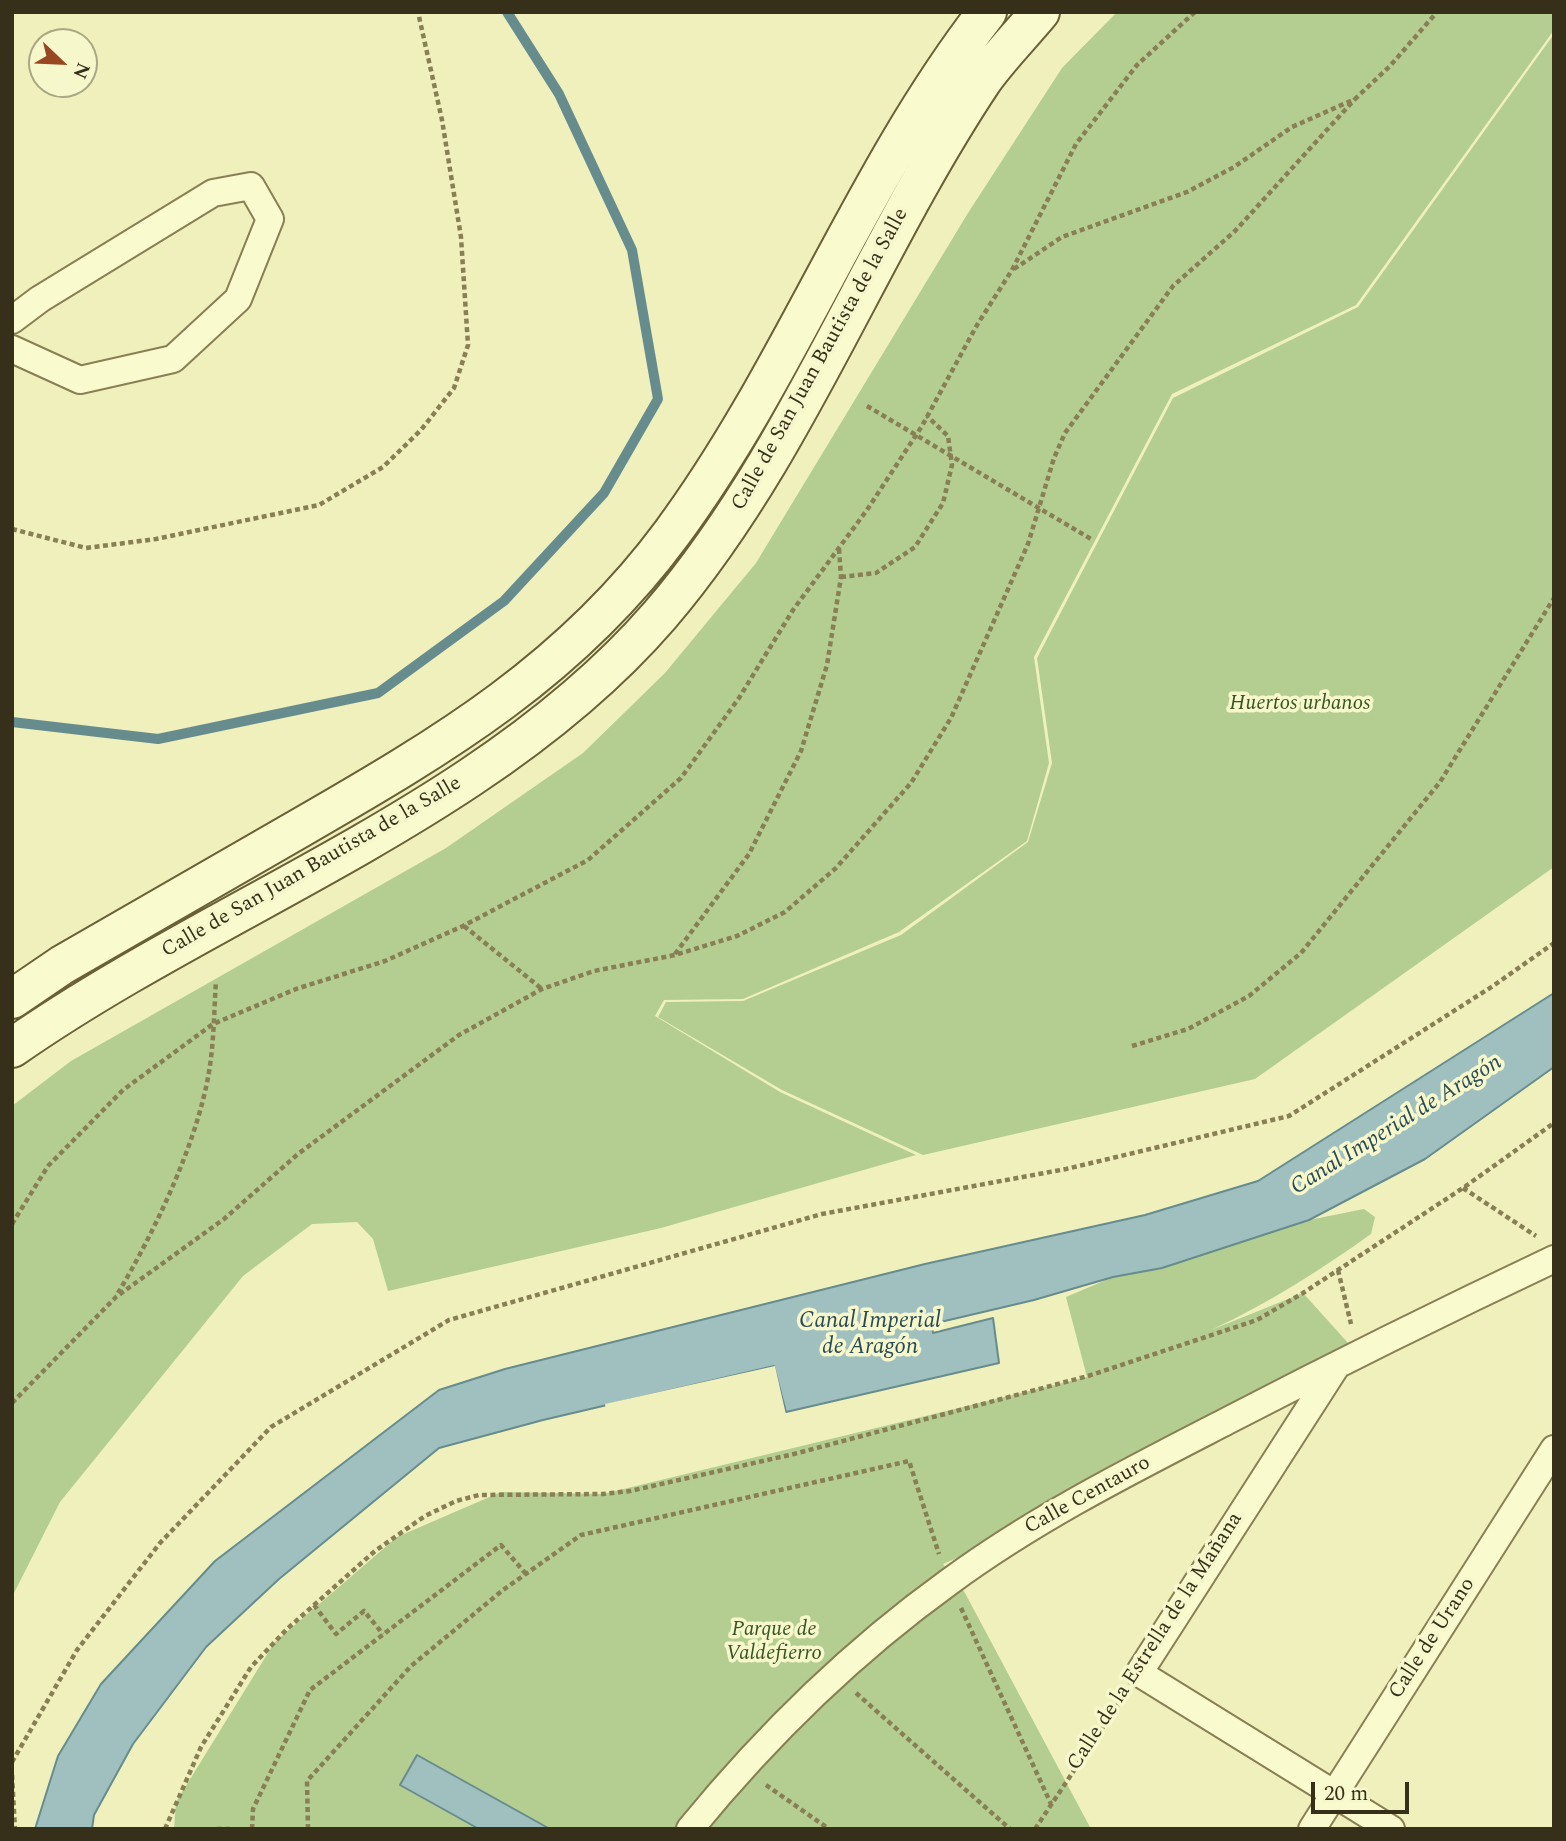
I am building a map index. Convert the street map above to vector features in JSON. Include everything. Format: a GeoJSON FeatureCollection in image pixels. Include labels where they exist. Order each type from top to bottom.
{"type":"FeatureCollection","features":[{"type":"Feature","properties":{"kind":"main road","name":"Calle de San Juan Bautista de la Salle"},"geometry":{"type":"LineString","coordinates":[[12,999],[62,965],[419,758],[498,706],[593,627],[671,534],[727,451],[777,368],[885,165],[943,69],[987,12]]}},
{"type":"Feature","properties":{"kind":"main road","name":"Calle de San Juan Bautista de la Salle"},"geometry":{"type":"LineString","coordinates":[[12,1048],[88,997],[423,808],[523,741],[589,685],[657,618],[705,559],[757,481],[824,365],[929,166],[978,89],[1040,12]]}},
{"type":"Feature","properties":{"kind":"street"},"geometry":{"type":"LineString","coordinates":[[12,320],[72,279],[212,193],[251,186],[270,219],[238,299],[173,359],[80,380],[12,349]]}},
{"type":"Feature","properties":{"kind":"street","name":"Calle Centauro"},"geometry":{"type":"LineString","coordinates":[[690,1829],[743,1768],[835,1674],[948,1582],[1032,1526],[1104,1484],[1348,1359],[1552,1260]]}},
{"type":"Feature","properties":{"kind":"street","name":"Calle de la Estrella de la Mañana"},"geometry":{"type":"LineString","coordinates":[[1139,1673],[1276,1456],[1348,1359]]}},
{"type":"Feature","properties":{"kind":"street","name":"Calle de la Estrella de la Mañana"},"geometry":{"type":"LineString","coordinates":[[1272,1398],[1278,1417],[1276,1456]]}},
{"type":"Feature","properties":{"kind":"street","name":"Calle de Urano"},"geometry":{"type":"LineString","coordinates":[[1312,1829],[1554,1450]]}},
{"type":"Feature","properties":{"kind":"street"},"geometry":{"type":"LineString","coordinates":[[1139,1673],[1391,1829]]}},
{"type":"Feature","properties":{"kind":"path"},"geometry":{"type":"LineString","coordinates":[[12,529],[86,548],[156,539],[319,505],[383,467],[421,430],[454,388],[468,345],[461,237],[442,120],[418,12]]}},
{"type":"Feature","properties":{"kind":"path"},"geometry":{"type":"LineString","coordinates":[[12,1403],[116,1297],[225,1219],[298,1154],[459,1035],[542,989],[594,971],[675,955],[737,936],[785,912],[836,867],[911,783],[951,718],[1040,510],[1054,458],[1065,433],[1094,398],[1127,346],[1173,286],[1243,222],[1355,99],[1390,66],[1437,12]]}},
{"type":"Feature","properties":{"kind":"path"},"geometry":{"type":"LineString","coordinates":[[1012,270],[1062,237],[1186,192],[1234,167],[1293,127],[1355,99]]}},
{"type":"Feature","properties":{"kind":"path"},"geometry":{"type":"LineString","coordinates":[[867,406],[1091,539]]}},
{"type":"Feature","properties":{"kind":"path"},"geometry":{"type":"LineString","coordinates":[[841,577],[876,573],[915,547],[943,503],[951,458],[948,436],[927,416]]}},
{"type":"Feature","properties":{"kind":"path"},"geometry":{"type":"LineString","coordinates":[[675,955],[749,854],[801,751],[827,666],[841,577],[839,548]]}},
{"type":"Feature","properties":{"kind":"path"},"geometry":{"type":"LineString","coordinates":[[1132,1046],[1188,1029],[1213,1016],[1249,996],[1301,953],[1440,782],[1554,598]]}},
{"type":"Feature","properties":{"kind":"path"},"geometry":{"type":"LineString","coordinates":[[463,926],[542,989]]}},
{"type":"Feature","properties":{"kind":"path"},"geometry":{"type":"LineString","coordinates":[[12,1762],[86,1640],[160,1543],[271,1427],[449,1320],[822,1214],[1066,1169],[1289,1116],[1493,986],[1554,943]]}},
{"type":"Feature","properties":{"kind":"path"},"geometry":{"type":"LineString","coordinates":[[116,1297],[146,1245],[184,1157],[209,1073],[215,981]]}},
{"type":"Feature","properties":{"kind":"path"},"geometry":{"type":"LineString","coordinates":[[165,1829],[201,1746],[251,1667],[314,1605],[375,1551],[425,1516],[456,1501],[501,1492],[603,1494],[794,1454],[1131,1363],[1257,1320],[1463,1188],[1554,1123]]}},
{"type":"Feature","properties":{"kind":"path"},"geometry":{"type":"LineString","coordinates":[[1463,1188],[1538,1237],[1552,1260]]}},
{"type":"Feature","properties":{"kind":"path"},"geometry":{"type":"LineString","coordinates":[[1338,1270],[1348,1359]]}},
{"type":"Feature","properties":{"kind":"path"},"geometry":{"type":"LineString","coordinates":[[308,1829],[307,1782],[411,1666],[526,1574],[581,1535],[909,1461],[948,1582],[1051,1804]]}},
{"type":"Feature","properties":{"kind":"path"},"geometry":{"type":"LineString","coordinates":[[253,1829],[253,1810],[310,1690],[501,1545],[526,1574]]}},
{"type":"Feature","properties":{"kind":"path"},"geometry":{"type":"LineString","coordinates":[[314,1605],[336,1634],[363,1611],[383,1634]]}},
{"type":"Feature","properties":{"kind":"path","name":"Calle de la Estrella de la Mañana"},"geometry":{"type":"LineString","coordinates":[[1035,1829],[1139,1673]]}},
{"type":"Feature","properties":{"kind":"path"},"geometry":{"type":"LineString","coordinates":[[835,1674],[1010,1829]]}},
{"type":"Feature","properties":{"kind":"path"},"geometry":{"type":"LineString","coordinates":[[743,1768],[829,1829]]}},
{"type":"Feature","properties":{"kind":"path"},"geometry":{"type":"LineString","coordinates":[[12,1774],[15,1829]]}},
{"type":"Feature","properties":{"kind":"path"},"geometry":{"type":"LineString","coordinates":[[217,1829],[230,1829]]}},
{"type":"Feature","properties":{"kind":"green space"},"geometry":{"type":"Polygon","coordinates":[[[1117,12],[1554,12],[1554,30],[1356,305],[1172,394],[1034,657],[1049,763],[1027,841],[899,932],[743,999],[664,1000],[655,1016],[780,1092],[916,1155],[661,1228],[388,1291],[373,1239],[357,1222],[312,1224],[243,1276],[60,1502],[12,1597],[12,1106],[71,1061],[446,848],[583,753],[665,673],[756,563],[968,213],[1062,68],[1117,12]]]}},
{"type":"Feature","properties":{"kind":"green space","name":"Huertos urbanos"},"geometry":{"type":"Polygon","coordinates":[[[1554,34],[1554,867],[1255,1079],[923,1155],[782,1090],[658,1017],[666,1002],[743,1001],[901,935],[1028,842],[1052,763],[1037,658],[1173,398],[1358,307],[1554,34]]]}},
{"type":"Feature","properties":{"kind":"green space","name":"Parque de Valdefierro"},"geometry":{"type":"Polygon","coordinates":[[[1364,1209],[1375,1217],[1371,1234],[1293,1286],[1211,1330],[1303,1293],[1358,1354],[1032,1526],[943,1564],[965,1593],[1091,1829],[174,1829],[176,1802],[274,1643],[397,1537],[501,1492],[603,1494],[1087,1377],[1066,1297],[1113,1277],[1163,1268],[1309,1220],[1364,1209]]]}},
{"type":"Feature","properties":{"kind":"water","name":"Canal Imperial de Aragón"},"geometry":{"type":"Polygon","coordinates":[[[1554,993],[1554,1067],[1425,1159],[1309,1220],[1162,1268],[1113,1277],[1034,1300],[932,1324],[933,1333],[993,1318],[999,1363],[786,1412],[774,1366],[543,1420],[439,1448],[279,1579],[206,1647],[133,1744],[94,1815],[92,1829],[35,1829],[58,1756],[101,1684],[215,1561],[439,1390],[505,1369],[925,1264],[1145,1215],[1258,1181],[1554,993]]]}},
{"type":"Feature","properties":{"kind":"water"},"geometry":{"type":"Polygon","coordinates":[[[417,1755],[550,1829],[479,1829],[400,1785],[417,1755]]]}},
{"type":"Feature","properties":{"kind":"pier"},"geometry":{"type":"Polygon","coordinates":[[[775,1366],[786,1415],[782,1413],[772,1370],[606,1409],[605,1404],[775,1366]]]}},
{"type":"Feature","properties":{"kind":"waterway"},"geometry":{"type":"LineString","coordinates":[[12,722],[158,739],[378,693],[504,601],[604,493],[658,399],[632,250],[559,94],[507,12]]}}]}
